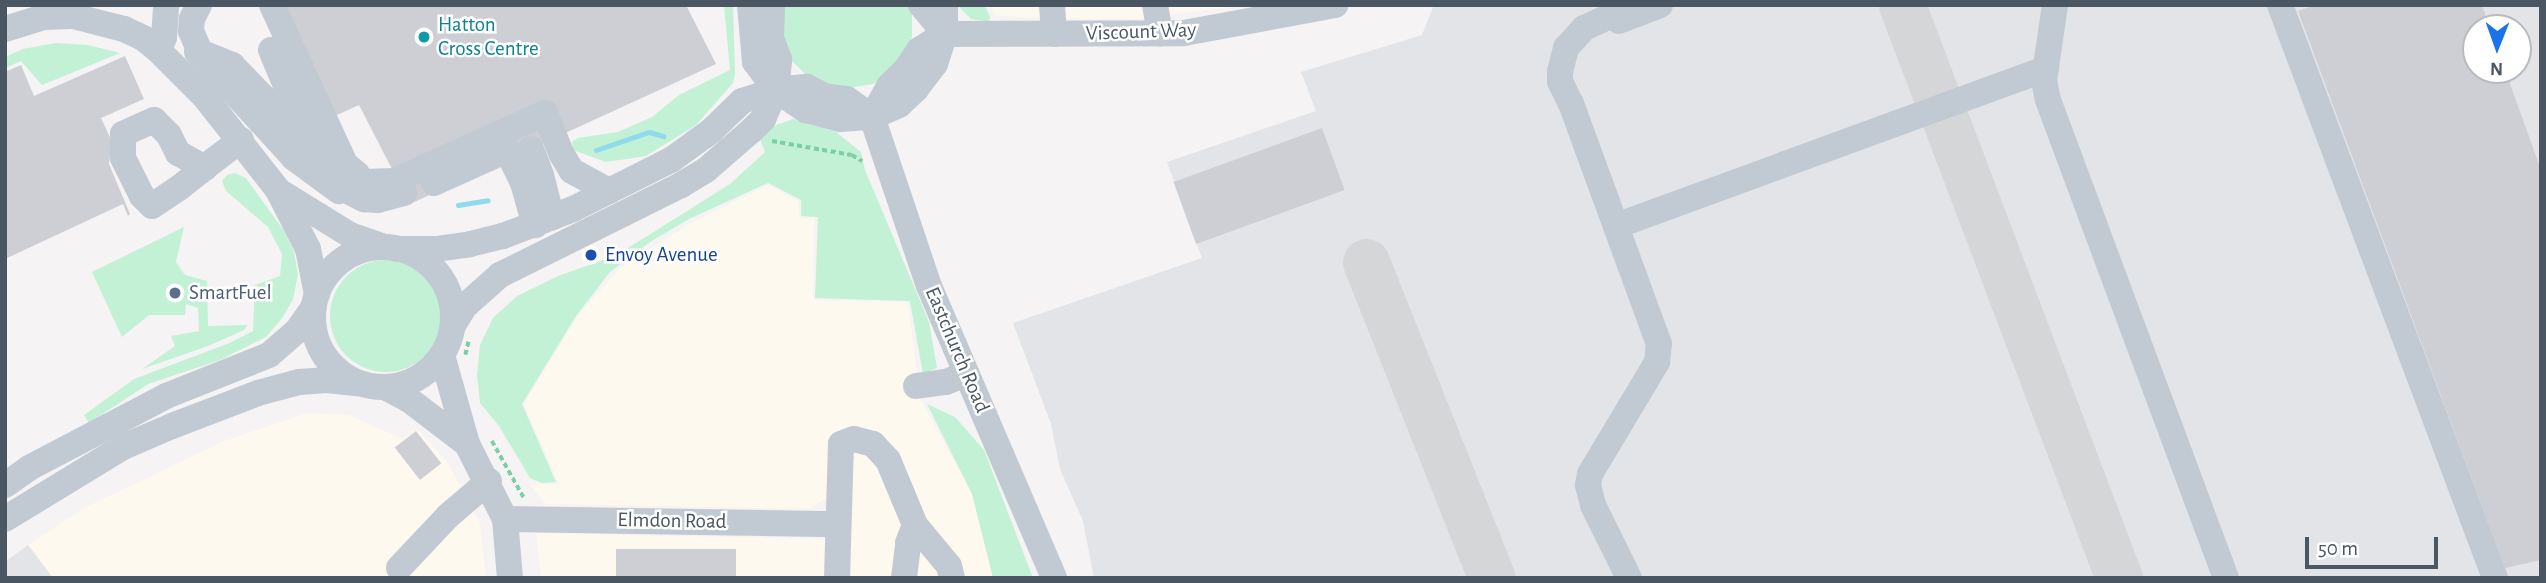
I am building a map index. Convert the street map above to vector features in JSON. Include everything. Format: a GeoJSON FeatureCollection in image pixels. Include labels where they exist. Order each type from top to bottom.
{"type":"FeatureCollection","features":[{"type":"Feature","properties":{"kind":"street"},"geometry":{"type":"LineString","coordinates":[[159,51],[164,37],[166,5]]}},
{"type":"Feature","properties":{"kind":"street"},"geometry":{"type":"LineString","coordinates":[[198,5],[192,19],[191,31],[200,52],[232,65],[318,167],[354,199],[378,203],[411,193],[508,150],[543,221]]}},
{"type":"Feature","properties":{"kind":"street"},"geometry":{"type":"LineString","coordinates":[[271,5],[276,22],[270,38],[271,50],[314,155],[326,174],[344,191],[364,199],[378,200],[399,186]]}},
{"type":"Feature","properties":{"kind":"street"},"geometry":{"type":"LineString","coordinates":[[750,5],[755,62],[776,90]]}},
{"type":"Feature","properties":{"kind":"street"},"geometry":{"type":"LineString","coordinates":[[510,578],[505,519],[489,481],[453,358],[462,329],[464,306],[500,275],[657,198],[706,170],[763,119],[776,90],[779,59],[771,38],[772,5]]}},
{"type":"Feature","properties":{"kind":"street"},"geometry":{"type":"LineString","coordinates":[[921,5],[945,34]]}},
{"type":"Feature","properties":{"kind":"street"},"geometry":{"type":"LineString","coordinates":[[5,485],[41,461],[166,396],[269,355],[297,331],[334,268],[350,256],[391,248],[436,249],[470,244],[543,221],[609,191],[690,147],[742,101],[776,90],[807,87],[825,96],[847,99],[872,117],[899,105],[935,64],[945,34],[945,5]]}},
{"type":"Feature","properties":{"kind":"street"},"geometry":{"type":"LineString","coordinates":[[1052,5],[1054,34]]}},
{"type":"Feature","properties":{"kind":"street"},"geometry":{"type":"LineString","coordinates":[[1155,5],[1160,34]]}},
{"type":"Feature","properties":{"kind":"street","name":"Viscount Way"},"geometry":{"type":"LineString","coordinates":[[945,34],[1160,34],[1224,16],[1335,5]]}},
{"type":"Feature","properties":{"kind":"street"},"geometry":{"type":"LineString","coordinates":[[1629,578],[1592,505],[1588,485],[1590,474],[1657,362],[1659,344],[1571,104],[1560,81],[1566,48],[1591,23],[1635,5]]}},
{"type":"Feature","properties":{"kind":"street"},"geometry":{"type":"LineString","coordinates":[[1571,104],[1575,64],[1587,41],[1612,23],[1660,5]]}},
{"type":"Feature","properties":{"kind":"street"},"geometry":{"type":"LineString","coordinates":[[2055,5],[2044,80],[2048,100],[2226,578]]}},
{"type":"Feature","properties":{"kind":"street"},"geometry":{"type":"LineString","coordinates":[[2280,5],[2495,578]]}},
{"type":"Feature","properties":{"kind":"street"},"geometry":{"type":"LineString","coordinates":[[5,29],[44,18],[73,16],[124,29],[143,38],[159,51],[204,96],[278,190],[308,249],[316,300],[313,323],[325,356],[349,378],[408,399],[478,440]]}},
{"type":"Feature","properties":{"kind":"street"},"geometry":{"type":"LineString","coordinates":[[1616,226],[2046,69]]}},
{"type":"Feature","properties":{"kind":"street"},"geometry":{"type":"LineString","coordinates":[[318,167],[365,182],[394,181],[545,113],[561,153],[572,171],[609,191]]}},
{"type":"Feature","properties":{"kind":"street","name":"Eastchurch Road"},"geometry":{"type":"LineString","coordinates":[[872,117],[909,233],[966,374],[1055,578]]}},
{"type":"Feature","properties":{"kind":"street"},"geometry":{"type":"LineString","coordinates":[[175,191],[178,153],[169,135],[154,120],[123,134],[123,158],[142,196],[152,206],[175,191],[240,140]]}},
{"type":"Feature","properties":{"kind":"street"},"geometry":{"type":"LineString","coordinates":[[531,149],[541,175],[543,221]]}},
{"type":"Feature","properties":{"kind":"street"},"geometry":{"type":"LineString","coordinates":[[178,153],[205,168]]}},
{"type":"Feature","properties":{"kind":"street"},"geometry":{"type":"LineString","coordinates":[[278,190],[350,235],[415,255],[438,273],[462,329]]}},
{"type":"Feature","properties":{"kind":"street"},"geometry":{"type":"LineString","coordinates":[[5,519],[123,447],[258,393],[299,382],[327,380],[376,386],[417,378],[453,358]]}},
{"type":"Feature","properties":{"kind":"street"},"geometry":{"type":"LineString","coordinates":[[916,386],[946,382],[966,374]]}},
{"type":"Feature","properties":{"kind":"street"},"geometry":{"type":"LineString","coordinates":[[837,578],[841,444],[854,439],[873,444],[888,460],[915,525],[949,566],[952,578]]}},
{"type":"Feature","properties":{"kind":"street"},"geometry":{"type":"LineString","coordinates":[[399,568],[448,516],[489,481]]}},
{"type":"Feature","properties":{"kind":"street","name":"Elmdon Road"},"geometry":{"type":"LineString","coordinates":[[505,519],[838,512]]}},
{"type":"Feature","properties":{"kind":"street"},"geometry":{"type":"LineString","coordinates":[[904,578],[908,543],[915,525]]}},
{"type":"Feature","properties":{"kind":"path"},"geometry":{"type":"LineString","coordinates":[[773,141],[852,155],[862,161]]}},
{"type":"Feature","properties":{"kind":"path"},"geometry":{"type":"LineString","coordinates":[[453,358],[462,329]]}},
{"type":"Feature","properties":{"kind":"path"},"geometry":{"type":"LineString","coordinates":[[478,440],[508,465],[519,493],[527,501]]}},
{"type":"Feature","properties":{"kind":"shaded area"},"geometry":{"type":"Polygon","coordinates":[[[990,5],[1245,5],[1138,19],[1081,19],[996,16],[990,5]]]}},
{"type":"Feature","properties":{"kind":"shaded area"},"geometry":{"type":"Polygon","coordinates":[[[1439,5],[2541,5],[2541,578],[1094,578],[1083,521],[1060,469],[1051,424],[1013,323],[1202,258],[1167,162],[1316,111],[1301,72],[1422,35],[1433,7],[1439,5]]]}},
{"type":"Feature","properties":{"kind":"shaded area"},"geometry":{"type":"Polygon","coordinates":[[[768,185],[798,201],[800,218],[814,218],[813,300],[908,302],[920,398],[972,494],[993,578],[851,578],[851,500],[824,499],[809,509],[546,504],[530,485],[559,484],[524,404],[577,317],[619,269],[691,223],[768,185]]]}},
{"type":"Feature","properties":{"kind":"shaded area"},"geometry":{"type":"Polygon","coordinates":[[[307,413],[349,415],[403,439],[417,429],[448,463],[480,523],[486,578],[53,578],[28,545],[82,509],[224,441],[307,413]]]}},
{"type":"Feature","properties":{"kind":"shaded area"},"geometry":{"type":"Polygon","coordinates":[[[536,533],[827,539],[827,578],[541,578],[536,533]]]}},
{"type":"Feature","properties":{"kind":"shaded area"},"geometry":{"type":"Polygon","coordinates":[[[28,545],[53,578],[5,578],[5,562],[28,545]]]}},
{"type":"Feature","properties":{"kind":"green space"},"geometry":{"type":"Polygon","coordinates":[[[724,5],[733,5],[733,83],[696,125],[646,156],[606,162],[573,150],[572,142],[578,138],[618,132],[652,117],[679,95],[730,70],[724,5]]]}},
{"type":"Feature","properties":{"kind":"green space"},"geometry":{"type":"Polygon","coordinates":[[[782,5],[912,5],[912,37],[907,51],[888,75],[873,84],[842,89],[807,76],[791,60],[785,50],[782,5]]]}},
{"type":"Feature","properties":{"kind":"green space"},"geometry":{"type":"Polygon","coordinates":[[[957,5],[984,5],[990,16],[989,22],[971,19],[957,5]]]}},
{"type":"Feature","properties":{"kind":"green space"},"geometry":{"type":"Polygon","coordinates":[[[56,43],[88,45],[120,53],[42,85],[21,61],[5,68],[5,57],[23,49],[56,43]]]}},
{"type":"Feature","properties":{"kind":"green space"},"geometry":{"type":"Polygon","coordinates":[[[793,119],[836,132],[861,152],[865,170],[929,322],[937,368],[923,374],[910,301],[815,298],[818,217],[801,216],[801,200],[768,183],[689,219],[650,242],[610,272],[576,316],[522,404],[556,482],[542,483],[530,478],[499,426],[480,403],[477,375],[480,345],[493,318],[517,296],[558,276],[617,255],[730,184],[765,152],[759,137],[771,127],[793,119]]]}},
{"type":"Feature","properties":{"kind":"green space"},"geometry":{"type":"Polygon","coordinates":[[[235,173],[246,178],[284,231],[294,252],[298,275],[293,299],[283,317],[266,337],[220,360],[148,384],[89,423],[84,415],[134,379],[227,344],[253,331],[255,285],[280,276],[282,254],[268,227],[226,191],[222,181],[227,175],[235,173]]]}},
{"type":"Feature","properties":{"kind":"green space"},"geometry":{"type":"Polygon","coordinates":[[[184,227],[176,262],[185,275],[207,281],[208,326],[248,325],[244,330],[208,346],[142,369],[175,346],[171,336],[199,331],[198,308],[186,304],[185,315],[149,315],[122,337],[92,272],[184,227]]]}},
{"type":"Feature","properties":{"kind":"green space"},"geometry":{"type":"Polygon","coordinates":[[[386,260],[407,265],[425,277],[437,295],[442,316],[437,337],[425,355],[407,367],[386,372],[365,367],[347,355],[335,337],[330,316],[335,295],[347,277],[365,265],[386,260]]]}},
{"type":"Feature","properties":{"kind":"green space"},"geometry":{"type":"Polygon","coordinates":[[[927,404],[955,417],[984,450],[1033,578],[993,578],[972,494],[927,404]]]}},
{"type":"Feature","properties":{"kind":"building"},"geometry":{"type":"Polygon","coordinates":[[[284,5],[686,5],[716,64],[410,204],[359,105],[335,116],[284,5]]]}},
{"type":"Feature","properties":{"kind":"building"},"geometry":{"type":"Polygon","coordinates":[[[2315,5],[2482,5],[2485,14],[2462,14],[2462,84],[2510,84],[2541,170],[2541,560],[2505,568],[2298,11],[2315,5]]]}},
{"type":"Feature","properties":{"kind":"building"},"geometry":{"type":"Polygon","coordinates":[[[125,56],[144,99],[101,118],[112,142],[109,164],[130,214],[128,216],[123,204],[5,259],[5,72],[21,65],[34,96],[125,56]]]}},
{"type":"Feature","properties":{"kind":"building"},"geometry":{"type":"Polygon","coordinates":[[[1322,128],[1345,190],[1196,244],[1174,182],[1322,128]]]}},
{"type":"Feature","properties":{"kind":"building"},"geometry":{"type":"Polygon","coordinates":[[[416,431],[441,463],[420,480],[395,448],[416,431]]]}},
{"type":"Feature","properties":{"kind":"building"},"geometry":{"type":"Polygon","coordinates":[[[616,549],[736,549],[736,578],[616,578],[616,549]]]}},
{"type":"Feature","properties":{"kind":"waterway"},"geometry":{"type":"LineString","coordinates":[[596,150],[649,132],[663,136]]}},
{"type":"Feature","properties":{"kind":"waterway"},"geometry":{"type":"LineString","coordinates":[[458,205],[488,200]]}},
{"type":"Feature","properties":{"kind":"taxiway"},"geometry":{"type":"LineString","coordinates":[[1902,5],[2119,578]]}},
{"type":"Feature","properties":{"kind":"taxiway"},"geometry":{"type":"LineString","coordinates":[[1366,262],[1492,578]]}},
{"type":"Feature","properties":{"kind":"place","name":"Hatton Cross Centre"},"geometry":{"type":"Point","coordinates":[424,37]}},
{"type":"Feature","properties":{"kind":"place","name":"Envoy Avenue"},"geometry":{"type":"Point","coordinates":[591,255]}},
{"type":"Feature","properties":{"kind":"place","name":"SmartFuel"},"geometry":{"type":"Point","coordinates":[175,293]}}]}
